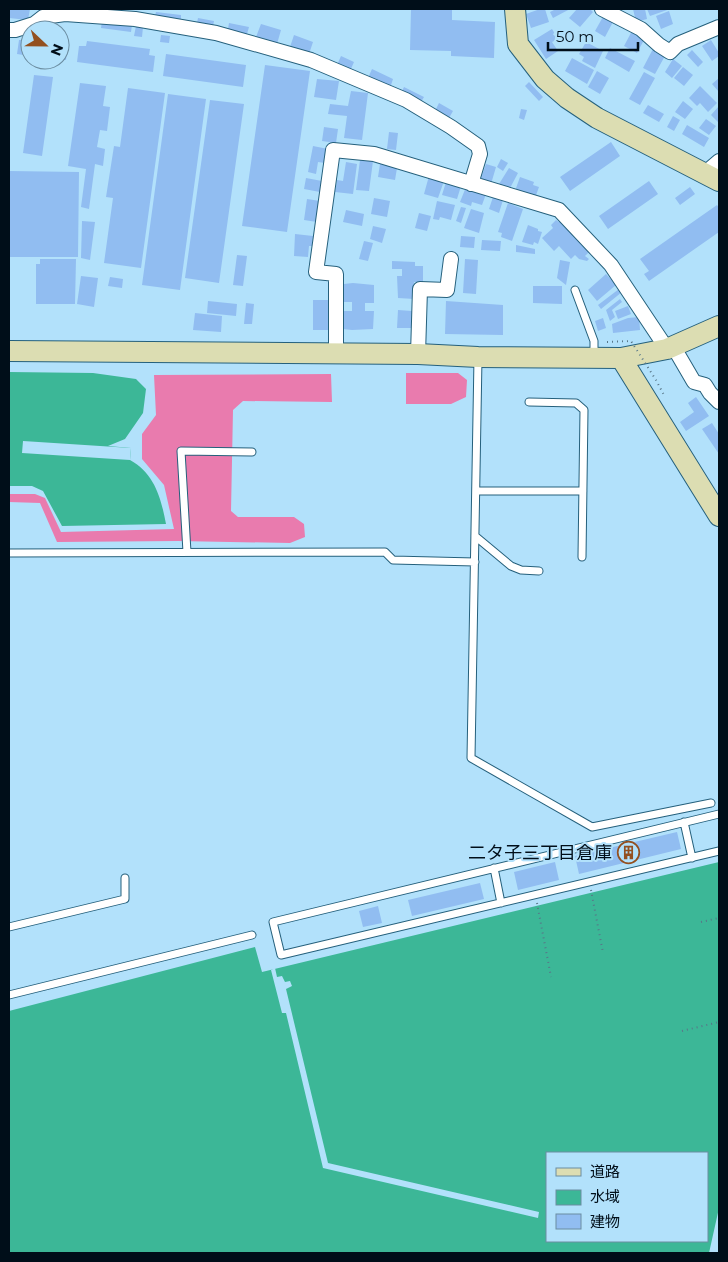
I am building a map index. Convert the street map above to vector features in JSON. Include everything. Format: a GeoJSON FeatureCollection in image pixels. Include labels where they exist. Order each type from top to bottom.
{"type":"FeatureCollection","features":[{"type":"Feature","properties":{"kind":"street"},"geometry":{"type":"LineString","coordinates":[[515,9],[518,44],[545,79],[567,98],[597,118],[714,172]]}},
{"type":"Feature","properties":{"kind":"street"},"geometry":{"type":"LineString","coordinates":[[602,9],[641,29],[670,52],[678,44],[719,27]]}},
{"type":"Feature","properties":{"kind":"street"},"geometry":{"type":"LineString","coordinates":[[9,30],[34,24],[43,17],[65,14],[134,19],[216,33],[311,60],[406,100],[478,146],[480,154],[471,184]]}},
{"type":"Feature","properties":{"kind":"street"},"geometry":{"type":"LineString","coordinates":[[336,354],[336,274],[316,272],[333,150],[374,154],[559,210],[611,265],[694,382],[705,385],[719,402]]}},
{"type":"Feature","properties":{"kind":"street"},"geometry":{"type":"LineString","coordinates":[[418,354],[420,289],[447,290],[450,259]]}},
{"type":"Feature","properties":{"kind":"street"},"geometry":{"type":"LineString","coordinates":[[9,351],[418,354],[478,357],[621,358],[670,348],[719,326]]}},
{"type":"Feature","properties":{"kind":"street"},"geometry":{"type":"LineString","coordinates":[[621,358],[719,516]]}},
{"type":"Feature","properties":{"kind":"lane"},"geometry":{"type":"LineString","coordinates":[[576,290],[594,341],[594,358]]}},
{"type":"Feature","properties":{"kind":"lane"},"geometry":{"type":"LineString","coordinates":[[478,357],[471,758],[592,826],[711,803]]}},
{"type":"Feature","properties":{"kind":"lane"},"geometry":{"type":"LineString","coordinates":[[529,402],[576,402],[584,410],[582,557]]}},
{"type":"Feature","properties":{"kind":"lane"},"geometry":{"type":"LineString","coordinates":[[187,552],[182,451],[252,452]]}},
{"type":"Feature","properties":{"kind":"lane"},"geometry":{"type":"LineString","coordinates":[[476,491],[583,491]]}},
{"type":"Feature","properties":{"kind":"lane"},"geometry":{"type":"LineString","coordinates":[[475,536],[511,566],[521,570],[539,571]]}},
{"type":"Feature","properties":{"kind":"lane"},"geometry":{"type":"LineString","coordinates":[[9,553],[385,552],[393,560],[475,562]]}},
{"type":"Feature","properties":{"kind":"lane"},"geometry":{"type":"LineString","coordinates":[[719,815],[273,922],[281,955],[719,851]]}},
{"type":"Feature","properties":{"kind":"lane"},"geometry":{"type":"LineString","coordinates":[[684,822],[692,858]]}},
{"type":"Feature","properties":{"kind":"lane"},"geometry":{"type":"LineString","coordinates":[[494,868],[501,903]]}},
{"type":"Feature","properties":{"kind":"lane"},"geometry":{"type":"LineString","coordinates":[[9,927],[125,899],[125,878]]}},
{"type":"Feature","properties":{"kind":"lane"},"geometry":{"type":"LineString","coordinates":[[9,995],[252,934]]}},
{"type":"Feature","properties":{"kind":"path"},"geometry":{"type":"LineString","coordinates":[[606,342],[631,341],[665,397]]}},
{"type":"Feature","properties":{"kind":"path"},"geometry":{"type":"LineString","coordinates":[[590,888],[603,953]]}},
{"type":"Feature","properties":{"kind":"path"},"geometry":{"type":"LineString","coordinates":[[537,900],[551,977]]}},
{"type":"Feature","properties":{"kind":"path"},"geometry":{"type":"LineString","coordinates":[[702,922],[719,918]]}},
{"type":"Feature","properties":{"kind":"path"},"geometry":{"type":"LineString","coordinates":[[682,1031],[719,1022]]}},
{"type":"Feature","properties":{"kind":"shaded area"},"geometry":{"type":"Polygon","coordinates":[[[406,373],[458,373],[467,380],[466,397],[451,404],[406,404],[406,373]]]}},
{"type":"Feature","properties":{"kind":"shaded area"},"geometry":{"type":"Polygon","coordinates":[[[331,374],[332,402],[243,401],[233,410],[231,511],[238,517],[294,517],[304,524],[305,537],[290,543],[178,541],[57,542],[40,503],[9,502],[9,494],[35,494],[45,498],[61,532],[174,529],[164,485],[142,459],[142,434],[156,415],[154,375],[331,374]]]}},
{"type":"Feature","properties":{"kind":"water"},"geometry":{"type":"Polygon","coordinates":[[[9,372],[93,373],[136,379],[146,389],[143,413],[125,439],[108,446],[131,448],[130,460],[145,472],[156,487],[166,524],[62,526],[43,491],[32,486],[9,486],[9,372]]]}},
{"type":"Feature","properties":{"kind":"water"},"geometry":{"type":"Polygon","coordinates":[[[719,862],[719,1208],[709,1253],[9,1253],[9,1011],[255,947],[262,972],[719,862]]]}},
{"type":"Feature","properties":{"kind":"pier"},"geometry":{"type":"Polygon","coordinates":[[[23,441],[131,448],[130,460],[22,453],[23,441]]]}},
{"type":"Feature","properties":{"kind":"pier"},"geometry":{"type":"Polygon","coordinates":[[[275,968],[277,977],[282,976],[285,982],[290,981],[292,986],[286,989],[328,1163],[539,1212],[538,1218],[323,1168],[286,1013],[282,1013],[271,970],[275,968]]]}},
{"type":"Feature","properties":{"kind":"building"},"geometry":{"type":"Polygon","coordinates":[[[9,9],[30,9],[28,20],[9,18],[9,9]]]}},
{"type":"Feature","properties":{"kind":"building"},"geometry":{"type":"Polygon","coordinates":[[[96,9],[119,9],[119,13],[96,9]]]}},
{"type":"Feature","properties":{"kind":"building"},"geometry":{"type":"Polygon","coordinates":[[[411,9],[452,9],[452,20],[495,22],[494,58],[451,56],[451,51],[410,50],[411,9]]]}},
{"type":"Feature","properties":{"kind":"building"},"geometry":{"type":"Polygon","coordinates":[[[545,9],[549,22],[531,28],[526,14],[545,9]]]}},
{"type":"Feature","properties":{"kind":"building"},"geometry":{"type":"Polygon","coordinates":[[[556,9],[570,9],[553,18],[550,12],[556,9]]]}},
{"type":"Feature","properties":{"kind":"building"},"geometry":{"type":"Polygon","coordinates":[[[577,9],[590,9],[593,12],[580,27],[569,18],[577,9]]]}},
{"type":"Feature","properties":{"kind":"building"},"geometry":{"type":"Polygon","coordinates":[[[633,9],[645,9],[647,19],[636,22],[633,9]]]}},
{"type":"Feature","properties":{"kind":"building"},"geometry":{"type":"Polygon","coordinates":[[[647,9],[670,9],[650,16],[647,9]]]}},
{"type":"Feature","properties":{"kind":"building"},"geometry":{"type":"Polygon","coordinates":[[[669,11],[673,24],[661,29],[656,16],[669,11]]]}},
{"type":"Feature","properties":{"kind":"building"},"geometry":{"type":"Polygon","coordinates":[[[156,12],[181,15],[181,19],[155,16],[156,12]]]}},
{"type":"Feature","properties":{"kind":"building"},"geometry":{"type":"Polygon","coordinates":[[[604,15],[614,20],[605,37],[595,31],[604,15]]]}},
{"type":"Feature","properties":{"kind":"building"},"geometry":{"type":"Polygon","coordinates":[[[198,18],[214,21],[213,26],[197,23],[198,18]]]}},
{"type":"Feature","properties":{"kind":"building"},"geometry":{"type":"Polygon","coordinates":[[[102,21],[132,25],[131,32],[101,28],[102,21]]]}},
{"type":"Feature","properties":{"kind":"building"},"geometry":{"type":"Polygon","coordinates":[[[229,23],[249,27],[247,34],[228,29],[229,23]]]}},
{"type":"Feature","properties":{"kind":"building"},"geometry":{"type":"Polygon","coordinates":[[[261,24],[281,30],[277,44],[256,37],[261,24]]]}},
{"type":"Feature","properties":{"kind":"building"},"geometry":{"type":"Polygon","coordinates":[[[136,26],[143,27],[142,37],[134,36],[136,26]]]}},
{"type":"Feature","properties":{"kind":"building"},"geometry":{"type":"Polygon","coordinates":[[[552,29],[558,39],[552,42],[558,51],[546,59],[534,40],[552,29]]]}},
{"type":"Feature","properties":{"kind":"building"},"geometry":{"type":"Polygon","coordinates":[[[632,31],[645,38],[637,53],[624,46],[632,31]]]}},
{"type":"Feature","properties":{"kind":"building"},"geometry":{"type":"Polygon","coordinates":[[[161,35],[170,36],[169,43],[160,42],[161,35]]]}},
{"type":"Feature","properties":{"kind":"building"},"geometry":{"type":"Polygon","coordinates":[[[294,35],[313,42],[309,54],[290,47],[294,35]]]}},
{"type":"Feature","properties":{"kind":"building"},"geometry":{"type":"Polygon","coordinates":[[[20,40],[20,54],[17,54],[20,40]]]}},
{"type":"Feature","properties":{"kind":"building"},"geometry":{"type":"Polygon","coordinates":[[[711,40],[719,53],[719,56],[712,61],[702,46],[711,40]]]}},
{"type":"Feature","properties":{"kind":"building"},"geometry":{"type":"Polygon","coordinates":[[[87,41],[150,49],[149,55],[155,56],[153,72],[77,62],[79,46],[86,46],[87,41]]]}},
{"type":"Feature","properties":{"kind":"building"},"geometry":{"type":"Polygon","coordinates":[[[586,42],[603,51],[595,68],[582,61],[584,57],[579,54],[586,42]]]}},
{"type":"Feature","properties":{"kind":"building"},"geometry":{"type":"Polygon","coordinates":[[[654,47],[666,54],[655,74],[643,68],[654,47]]]}},
{"type":"Feature","properties":{"kind":"building"},"geometry":{"type":"Polygon","coordinates":[[[610,48],[635,61],[629,72],[605,58],[610,48]]]}},
{"type":"Feature","properties":{"kind":"building"},"geometry":{"type":"Polygon","coordinates":[[[692,50],[703,62],[698,67],[687,55],[692,50]]]}},
{"type":"Feature","properties":{"kind":"building"},"geometry":{"type":"Polygon","coordinates":[[[166,54],[246,65],[243,87],[163,76],[166,54]]]}},
{"type":"Feature","properties":{"kind":"building"},"geometry":{"type":"Polygon","coordinates":[[[341,56],[354,62],[350,71],[337,65],[341,56]]]}},
{"type":"Feature","properties":{"kind":"building"},"geometry":{"type":"Polygon","coordinates":[[[572,58],[594,70],[587,84],[565,71],[572,58]]]}},
{"type":"Feature","properties":{"kind":"building"},"geometry":{"type":"Polygon","coordinates":[[[673,59],[682,66],[672,78],[665,72],[673,59]]]}},
{"type":"Feature","properties":{"kind":"building"},"geometry":{"type":"Polygon","coordinates":[[[265,65],[310,71],[287,232],[242,226],[265,65]]]}},
{"type":"Feature","properties":{"kind":"building"},"geometry":{"type":"Polygon","coordinates":[[[683,67],[693,75],[684,86],[674,78],[683,67]]]}},
{"type":"Feature","properties":{"kind":"building"},"geometry":{"type":"Polygon","coordinates":[[[372,69],[393,79],[390,88],[368,78],[372,69]]]}},
{"type":"Feature","properties":{"kind":"building"},"geometry":{"type":"Polygon","coordinates":[[[597,71],[609,78],[600,94],[588,87],[597,71]]]}},
{"type":"Feature","properties":{"kind":"building"},"geometry":{"type":"Polygon","coordinates":[[[644,72],[655,78],[640,105],[629,99],[644,72]]]}},
{"type":"Feature","properties":{"kind":"building"},"geometry":{"type":"Polygon","coordinates":[[[34,75],[53,77],[42,156],[23,153],[34,75]]]}},
{"type":"Feature","properties":{"kind":"building"},"geometry":{"type":"Polygon","coordinates":[[[719,78],[719,92],[712,84],[719,78]]]}},
{"type":"Feature","properties":{"kind":"building"},"geometry":{"type":"Polygon","coordinates":[[[317,79],[339,81],[336,100],[314,97],[317,79]]]}},
{"type":"Feature","properties":{"kind":"building"},"geometry":{"type":"Polygon","coordinates":[[[529,82],[543,97],[539,101],[525,86],[529,82]]]}},
{"type":"Feature","properties":{"kind":"building"},"geometry":{"type":"Polygon","coordinates":[[[80,83],[106,86],[103,106],[110,107],[107,131],[100,130],[97,147],[105,149],[103,166],[95,164],[89,209],[81,207],[86,169],[68,166],[80,83]]]}},
{"type":"Feature","properties":{"kind":"building"},"geometry":{"type":"Polygon","coordinates":[[[700,86],[717,103],[708,112],[700,103],[697,106],[689,98],[700,86]]]}},
{"type":"Feature","properties":{"kind":"building"},"geometry":{"type":"Polygon","coordinates":[[[404,87],[424,97],[421,102],[401,93],[404,87]]]}},
{"type":"Feature","properties":{"kind":"building"},"geometry":{"type":"Polygon","coordinates":[[[128,88],[165,93],[141,268],[104,263],[113,198],[106,197],[114,146],[120,147],[128,88]]]}},
{"type":"Feature","properties":{"kind":"building"},"geometry":{"type":"Polygon","coordinates":[[[351,91],[368,93],[362,140],[344,138],[347,116],[328,114],[330,104],[348,106],[351,91]]]}},
{"type":"Feature","properties":{"kind":"building"},"geometry":{"type":"Polygon","coordinates":[[[168,94],[206,99],[180,290],[142,285],[168,94]]]}},
{"type":"Feature","properties":{"kind":"building"},"geometry":{"type":"Polygon","coordinates":[[[210,100],[244,104],[219,283],[185,278],[210,100]]]}},
{"type":"Feature","properties":{"kind":"building"},"geometry":{"type":"Polygon","coordinates":[[[683,101],[693,109],[685,119],[675,112],[683,101]]]}},
{"type":"Feature","properties":{"kind":"building"},"geometry":{"type":"Polygon","coordinates":[[[439,103],[453,111],[449,118],[435,111],[439,103]]]}},
{"type":"Feature","properties":{"kind":"building"},"geometry":{"type":"Polygon","coordinates":[[[648,105],[664,114],[659,122],[643,113],[648,105]]]}},
{"type":"Feature","properties":{"kind":"building"},"geometry":{"type":"Polygon","coordinates":[[[719,106],[719,121],[718,122],[711,115],[719,106]]]}},
{"type":"Feature","properties":{"kind":"building"},"geometry":{"type":"Polygon","coordinates":[[[521,109],[527,110],[524,120],[519,118],[521,109]]]}},
{"type":"Feature","properties":{"kind":"building"},"geometry":{"type":"Polygon","coordinates":[[[673,116],[680,120],[674,131],[667,127],[673,116]]]}},
{"type":"Feature","properties":{"kind":"building"},"geometry":{"type":"Polygon","coordinates":[[[706,119],[716,126],[709,135],[699,128],[706,119]]]}},
{"type":"Feature","properties":{"kind":"building"},"geometry":{"type":"Polygon","coordinates":[[[687,125],[709,138],[704,147],[682,134],[687,125]]]}},
{"type":"Feature","properties":{"kind":"building"},"geometry":{"type":"Polygon","coordinates":[[[324,127],[338,129],[336,143],[322,141],[324,127]]]}},
{"type":"Feature","properties":{"kind":"building"},"geometry":{"type":"Polygon","coordinates":[[[389,132],[398,133],[396,150],[387,149],[389,132]]]}},
{"type":"Feature","properties":{"kind":"building"},"geometry":{"type":"Polygon","coordinates":[[[611,142],[620,156],[570,191],[560,177],[611,142]]]}},
{"type":"Feature","properties":{"kind":"building"},"geometry":{"type":"Polygon","coordinates":[[[313,146],[328,149],[325,163],[318,162],[316,174],[308,172],[313,146]]]}},
{"type":"Feature","properties":{"kind":"building"},"geometry":{"type":"Polygon","coordinates":[[[501,159],[508,163],[503,171],[497,167],[501,159]]]}},
{"type":"Feature","properties":{"kind":"building"},"geometry":{"type":"Polygon","coordinates":[[[360,160],[373,161],[369,191],[356,190],[360,160]]]}},
{"type":"Feature","properties":{"kind":"building"},"geometry":{"type":"Polygon","coordinates":[[[346,162],[357,164],[353,194],[335,192],[337,180],[343,181],[346,162]]]}},
{"type":"Feature","properties":{"kind":"building"},"geometry":{"type":"Polygon","coordinates":[[[380,164],[397,168],[395,180],[378,177],[380,164]]]}},
{"type":"Feature","properties":{"kind":"building"},"geometry":{"type":"Polygon","coordinates":[[[486,164],[496,167],[491,184],[480,181],[486,164]]]}},
{"type":"Feature","properties":{"kind":"building"},"geometry":{"type":"Polygon","coordinates":[[[509,168],[518,173],[509,190],[499,184],[509,168]]]}},
{"type":"Feature","properties":{"kind":"building"},"geometry":{"type":"Polygon","coordinates":[[[9,171],[79,172],[78,257],[9,257],[9,171]]]}},
{"type":"Feature","properties":{"kind":"building"},"geometry":{"type":"Polygon","coordinates":[[[429,176],[444,181],[438,198],[424,194],[429,176]]]}},
{"type":"Feature","properties":{"kind":"building"},"geometry":{"type":"Polygon","coordinates":[[[520,177],[534,182],[533,185],[539,187],[535,198],[515,191],[520,177]]]}},
{"type":"Feature","properties":{"kind":"building"},"geometry":{"type":"Polygon","coordinates":[[[306,178],[322,181],[320,192],[304,189],[306,178]]]}},
{"type":"Feature","properties":{"kind":"building"},"geometry":{"type":"Polygon","coordinates":[[[649,181],[658,194],[608,229],[599,216],[649,181]]]}},
{"type":"Feature","properties":{"kind":"building"},"geometry":{"type":"Polygon","coordinates":[[[446,182],[461,186],[457,199],[442,195],[446,182]]]}},
{"type":"Feature","properties":{"kind":"building"},"geometry":{"type":"Polygon","coordinates":[[[466,187],[486,194],[482,205],[472,202],[471,206],[460,202],[466,187]]]}},
{"type":"Feature","properties":{"kind":"building"},"geometry":{"type":"Polygon","coordinates":[[[690,187],[695,194],[680,205],[675,198],[690,187]]]}},
{"type":"Feature","properties":{"kind":"building"},"geometry":{"type":"Polygon","coordinates":[[[493,197],[503,200],[499,213],[489,209],[493,197]]]}},
{"type":"Feature","properties":{"kind":"building"},"geometry":{"type":"Polygon","coordinates":[[[374,198],[390,201],[387,217],[371,214],[374,198]]]}},
{"type":"Feature","properties":{"kind":"building"},"geometry":{"type":"Polygon","coordinates":[[[307,199],[320,201],[317,222],[304,220],[307,199]]]}},
{"type":"Feature","properties":{"kind":"building"},"geometry":{"type":"Polygon","coordinates":[[[437,201],[455,205],[451,220],[440,217],[439,220],[433,219],[437,201]]]}},
{"type":"Feature","properties":{"kind":"building"},"geometry":{"type":"Polygon","coordinates":[[[508,203],[523,209],[512,241],[501,237],[502,233],[498,232],[508,203]]]}},
{"type":"Feature","properties":{"kind":"building"},"geometry":{"type":"Polygon","coordinates":[[[717,205],[719,208],[719,232],[649,281],[644,274],[649,271],[640,259],[717,205]]]}},
{"type":"Feature","properties":{"kind":"building"},"geometry":{"type":"Polygon","coordinates":[[[461,207],[466,208],[461,223],[456,221],[461,207]]]}},
{"type":"Feature","properties":{"kind":"building"},"geometry":{"type":"Polygon","coordinates":[[[471,209],[484,213],[479,233],[464,228],[471,209]]]}},
{"type":"Feature","properties":{"kind":"building"},"geometry":{"type":"Polygon","coordinates":[[[346,210],[364,214],[362,226],[343,222],[346,210]]]}},
{"type":"Feature","properties":{"kind":"building"},"geometry":{"type":"Polygon","coordinates":[[[419,213],[431,216],[427,231],[415,228],[419,213]]]}},
{"type":"Feature","properties":{"kind":"building"},"geometry":{"type":"Polygon","coordinates":[[[556,220],[559,222],[561,220],[590,251],[585,256],[589,259],[587,261],[579,259],[575,255],[571,259],[559,246],[554,251],[542,238],[553,228],[551,225],[556,220]]]}},
{"type":"Feature","properties":{"kind":"building"},"geometry":{"type":"Polygon","coordinates":[[[82,221],[95,222],[90,260],[81,258],[82,221]]]}},
{"type":"Feature","properties":{"kind":"building"},"geometry":{"type":"Polygon","coordinates":[[[528,225],[542,232],[538,244],[534,242],[533,245],[522,242],[528,225]]]}},
{"type":"Feature","properties":{"kind":"building"},"geometry":{"type":"Polygon","coordinates":[[[373,226],[386,229],[382,243],[370,239],[373,226]]]}},
{"type":"Feature","properties":{"kind":"building"},"geometry":{"type":"Polygon","coordinates":[[[295,234],[313,236],[312,246],[309,246],[308,257],[294,256],[295,234]]]}},
{"type":"Feature","properties":{"kind":"building"},"geometry":{"type":"Polygon","coordinates":[[[461,236],[475,237],[474,248],[460,247],[461,236]]]}},
{"type":"Feature","properties":{"kind":"building"},"geometry":{"type":"Polygon","coordinates":[[[482,240],[501,241],[500,251],[481,250],[482,240]]]}},
{"type":"Feature","properties":{"kind":"building"},"geometry":{"type":"Polygon","coordinates":[[[364,241],[373,243],[368,261],[359,259],[364,241]]]}},
{"type":"Feature","properties":{"kind":"building"},"geometry":{"type":"Polygon","coordinates":[[[516,245],[535,249],[535,254],[516,252],[516,245]]]}},
{"type":"Feature","properties":{"kind":"building"},"geometry":{"type":"Polygon","coordinates":[[[237,255],[247,256],[243,286],[233,285],[237,255]]]}},
{"type":"Feature","properties":{"kind":"building"},"geometry":{"type":"Polygon","coordinates":[[[40,259],[76,259],[75,304],[36,304],[36,264],[40,264],[40,259]]]}},
{"type":"Feature","properties":{"kind":"building"},"geometry":{"type":"Polygon","coordinates":[[[465,259],[478,260],[476,294],[463,293],[465,259]]]}},
{"type":"Feature","properties":{"kind":"building"},"geometry":{"type":"Polygon","coordinates":[[[560,260],[570,262],[566,285],[557,278],[560,260]]]}},
{"type":"Feature","properties":{"kind":"building"},"geometry":{"type":"Polygon","coordinates":[[[392,261],[415,262],[415,266],[423,266],[423,283],[414,282],[414,299],[398,298],[397,276],[402,276],[402,269],[392,269],[392,261]]]}},
{"type":"Feature","properties":{"kind":"building"},"geometry":{"type":"Polygon","coordinates":[[[606,274],[616,285],[597,301],[588,290],[606,274]]]}},
{"type":"Feature","properties":{"kind":"building"},"geometry":{"type":"Polygon","coordinates":[[[81,276],[98,278],[94,307],[77,304],[81,276]]]}},
{"type":"Feature","properties":{"kind":"building"},"geometry":{"type":"Polygon","coordinates":[[[110,277],[123,279],[122,288],[108,286],[110,277]]]}},
{"type":"Feature","properties":{"kind":"building"},"geometry":{"type":"Polygon","coordinates":[[[344,284],[374,285],[374,303],[365,303],[365,311],[374,311],[373,329],[343,329],[343,311],[352,311],[352,302],[344,302],[344,284]]]}},
{"type":"Feature","properties":{"kind":"building"},"geometry":{"type":"Polygon","coordinates":[[[533,286],[562,286],[562,304],[533,303],[533,286]]]}},
{"type":"Feature","properties":{"kind":"building"},"geometry":{"type":"Polygon","coordinates":[[[619,289],[622,292],[601,309],[598,305],[619,289]]]}},
{"type":"Feature","properties":{"kind":"building"},"geometry":{"type":"Polygon","coordinates":[[[620,299],[622,302],[612,310],[615,317],[610,321],[606,310],[620,299]]]}},
{"type":"Feature","properties":{"kind":"building"},"geometry":{"type":"Polygon","coordinates":[[[313,300],[328,300],[328,330],[313,330],[313,300]]]}},
{"type":"Feature","properties":{"kind":"building"},"geometry":{"type":"Polygon","coordinates":[[[208,301],[237,304],[236,316],[207,313],[208,301]]]}},
{"type":"Feature","properties":{"kind":"building"},"geometry":{"type":"Polygon","coordinates":[[[446,301],[503,305],[503,335],[445,334],[446,301]]]}},
{"type":"Feature","properties":{"kind":"building"},"geometry":{"type":"Polygon","coordinates":[[[246,303],[254,304],[252,324],[244,324],[246,303]]]}},
{"type":"Feature","properties":{"kind":"building"},"geometry":{"type":"Polygon","coordinates":[[[628,306],[631,314],[618,319],[615,311],[628,306]]]}},
{"type":"Feature","properties":{"kind":"building"},"geometry":{"type":"Polygon","coordinates":[[[398,310],[412,311],[411,328],[397,328],[398,310]]]}},
{"type":"Feature","properties":{"kind":"building"},"geometry":{"type":"Polygon","coordinates":[[[195,313],[222,316],[221,332],[193,330],[195,313]]]}},
{"type":"Feature","properties":{"kind":"building"},"geometry":{"type":"Polygon","coordinates":[[[639,317],[640,330],[613,333],[612,324],[628,318],[639,317]]]}},
{"type":"Feature","properties":{"kind":"building"},"geometry":{"type":"Polygon","coordinates":[[[603,318],[606,328],[598,331],[595,321],[603,318]]]}},
{"type":"Feature","properties":{"kind":"building"},"geometry":{"type":"Polygon","coordinates":[[[696,397],[709,416],[686,431],[680,422],[694,412],[688,403],[696,397]]]}},
{"type":"Feature","properties":{"kind":"building"},"geometry":{"type":"Polygon","coordinates":[[[712,423],[719,434],[719,454],[702,429],[712,423]]]}},
{"type":"Feature","properties":{"kind":"building","name":"二タ子三丁目倉庫"},"geometry":{"type":"Polygon","coordinates":[[[677,832],[681,849],[579,874],[575,856],[677,832]]]}},
{"type":"Feature","properties":{"kind":"building"},"geometry":{"type":"Polygon","coordinates":[[[555,862],[559,880],[518,890],[514,872],[555,862]]]}},
{"type":"Feature","properties":{"kind":"building"},"geometry":{"type":"Polygon","coordinates":[[[480,883],[484,899],[412,916],[408,900],[480,883]]]}},
{"type":"Feature","properties":{"kind":"building"},"geometry":{"type":"Polygon","coordinates":[[[378,906],[382,923],[363,927],[359,911],[378,906]]]}},
{"type":"Feature","properties":{"kind":"place","name":"二タ子三丁目倉庫"},"geometry":{"type":"Point","coordinates":[628,853]}}]}
